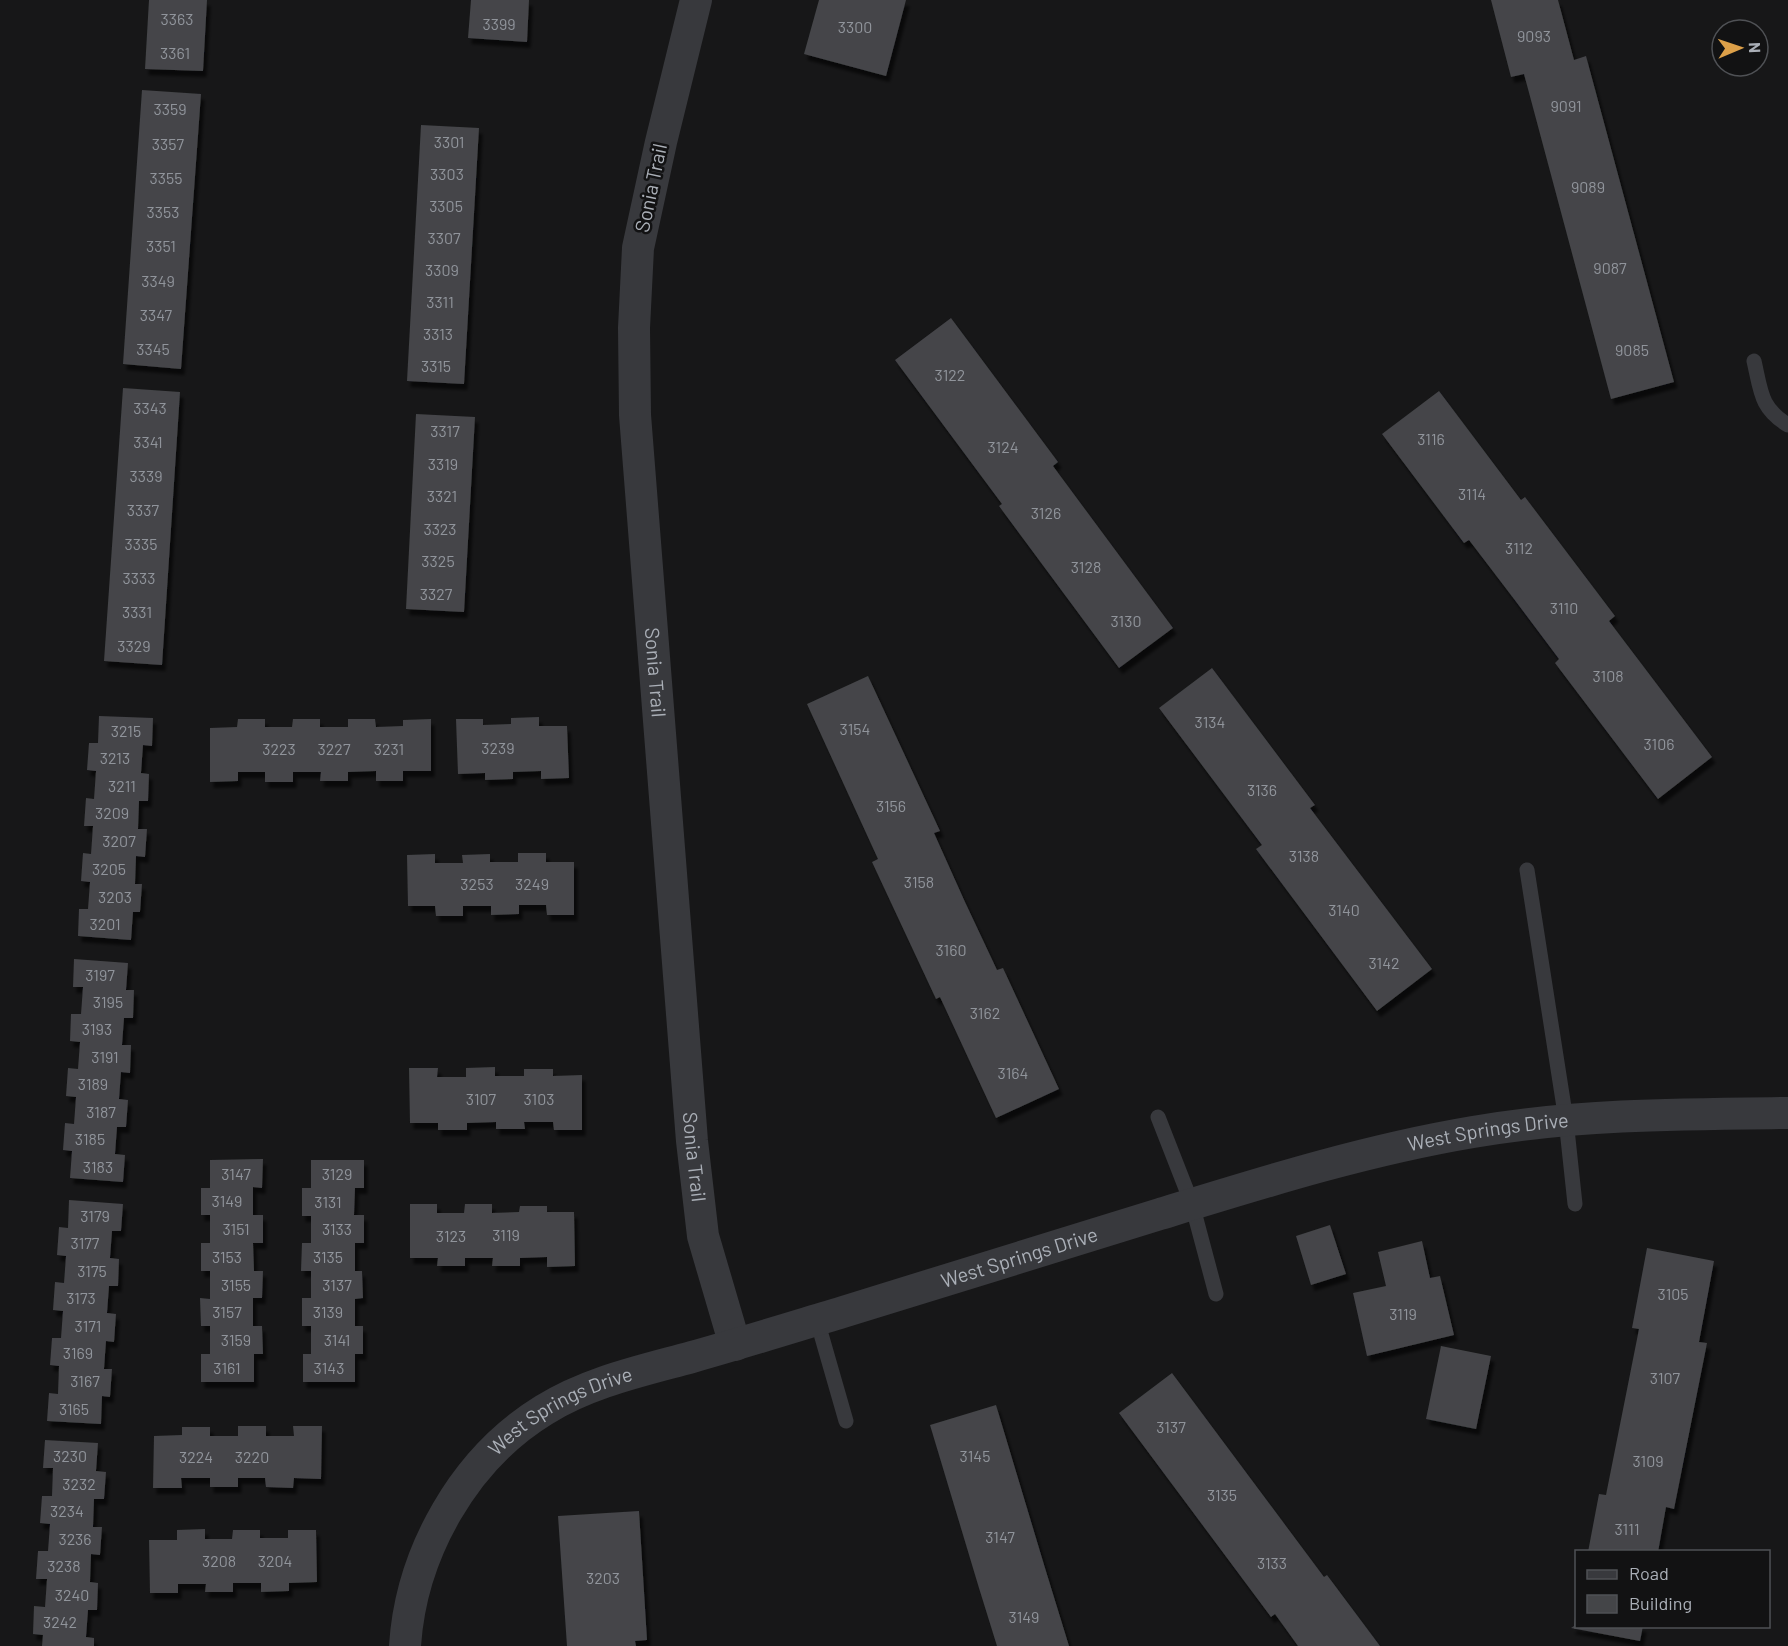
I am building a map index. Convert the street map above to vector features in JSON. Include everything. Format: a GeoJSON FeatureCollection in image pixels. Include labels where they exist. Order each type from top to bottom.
{"type":"FeatureCollection","features":[{"type":"Feature","properties":{"kind":"street","name":"Sonia Trail"},"geometry":{"type":"LineString","coordinates":[[696,0],[638,248],[635,415],[692,1141],[703,1236],[735,1344]]}},
{"type":"Feature","properties":{"kind":"street","name":"West Springs Drive"},"geometry":{"type":"LineString","coordinates":[[405,1646],[407,1617],[424,1556],[456,1497],[496,1446],[544,1410],[600,1382],[817,1320],[1337,1160],[1474,1131],[1566,1120],[1633,1115],[1788,1113]]}},
{"type":"Feature","properties":{"kind":"lane"},"geometry":{"type":"LineString","coordinates":[[1754,361],[1761,392],[1771,415],[1788,425]]}},
{"type":"Feature","properties":{"kind":"lane"},"geometry":{"type":"LineString","coordinates":[[1527,870],[1566,1120],[1575,1204]]}},
{"type":"Feature","properties":{"kind":"lane"},"geometry":{"type":"LineString","coordinates":[[1158,1117],[1192,1204],[1216,1294]]}},
{"type":"Feature","properties":{"kind":"lane"},"geometry":{"type":"LineString","coordinates":[[817,1320],[846,1421]]}},
{"type":"Feature","properties":{"kind":"building"},"geometry":{"type":"Polygon","coordinates":[[[149,0],[207,0],[203,71],[145,69],[149,0]]]}},
{"type":"Feature","properties":{"kind":"building"},"geometry":{"type":"Polygon","coordinates":[[[471,0],[529,0],[527,42],[468,38],[471,0]]]}},
{"type":"Feature","properties":{"kind":"building"},"geometry":{"type":"Polygon","coordinates":[[[819,0],[906,0],[886,76],[804,54],[819,0]]]}},
{"type":"Feature","properties":{"kind":"building"},"geometry":{"type":"Polygon","coordinates":[[[1491,0],[1558,0],[1574,60],[1586,56],[1674,382],[1611,399],[1524,74],[1511,77],[1491,0]]]}},
{"type":"Feature","properties":{"kind":"building"},"geometry":{"type":"Polygon","coordinates":[[[142,90],[201,94],[181,369],[123,364],[142,90]]]}},
{"type":"Feature","properties":{"kind":"building"},"geometry":{"type":"Polygon","coordinates":[[[421,125],[479,128],[464,384],[407,381],[421,125]]]}},
{"type":"Feature","properties":{"kind":"building"},"geometry":{"type":"Polygon","coordinates":[[[951,318],[1058,462],[1053,466],[1173,628],[1119,668],[999,506],[1002,504],[895,360],[951,318]]]}},
{"type":"Feature","properties":{"kind":"building"},"geometry":{"type":"Polygon","coordinates":[[[123,388],[180,392],[162,665],[104,661],[123,388]]]}},
{"type":"Feature","properties":{"kind":"building"},"geometry":{"type":"Polygon","coordinates":[[[1439,391],[1521,500],[1525,497],[1615,616],[1609,621],[1712,757],[1658,799],[1555,663],[1559,659],[1514,599],[1469,540],[1464,543],[1382,434],[1439,391]]]}},
{"type":"Feature","properties":{"kind":"building"},"geometry":{"type":"Polygon","coordinates":[[[416,414],[475,417],[464,612],[406,609],[416,414]]]}},
{"type":"Feature","properties":{"kind":"building"},"geometry":{"type":"Polygon","coordinates":[[[1212,668],[1315,805],[1310,808],[1432,969],[1377,1011],[1256,849],[1262,845],[1159,708],[1212,668]]]}},
{"type":"Feature","properties":{"kind":"building"},"geometry":{"type":"Polygon","coordinates":[[[868,676],[940,831],[934,833],[965,902],[997,970],[1003,968],[1059,1089],[996,1118],[940,997],[936,999],[872,862],[878,859],[807,704],[868,676]]]}},
{"type":"Feature","properties":{"kind":"building"},"geometry":{"type":"Polygon","coordinates":[[[99,716],[153,718],[152,746],[143,745],[141,773],[149,774],[148,801],[139,801],[138,829],[147,829],[145,857],[136,856],[135,884],[142,884],[140,912],[133,912],[131,940],[78,936],[79,909],[88,909],[90,882],[81,881],[83,853],[91,854],[93,826],[84,826],[86,798],[94,799],[96,771],[87,770],[89,743],[98,743],[99,716]]]}},
{"type":"Feature","properties":{"kind":"building"},"geometry":{"type":"Polygon","coordinates":[[[539,717],[539,726],[567,726],[569,778],[541,779],[541,771],[513,772],[513,779],[485,780],[485,773],[458,774],[456,719],[483,719],[483,725],[511,724],[511,718],[539,717]]]}},
{"type":"Feature","properties":{"kind":"building"},"geometry":{"type":"Polygon","coordinates":[[[238,719],[265,719],[265,727],[292,727],[293,719],[320,719],[320,727],[348,727],[348,719],[375,719],[376,727],[403,726],[403,720],[431,719],[431,771],[403,771],[403,781],[376,781],[376,771],[348,772],[348,781],[320,781],[321,772],[293,772],[293,782],[265,782],[265,772],[238,772],[238,781],[210,782],[210,728],[237,727],[238,719]]]}},
{"type":"Feature","properties":{"kind":"building"},"geometry":{"type":"Polygon","coordinates":[[[518,853],[546,853],[546,862],[574,862],[574,915],[547,915],[546,905],[519,905],[519,914],[491,915],[491,906],[463,906],[463,916],[436,916],[435,906],[408,906],[407,855],[435,854],[435,863],[463,863],[462,855],[490,854],[490,862],[518,862],[518,853]]]}},
{"type":"Feature","properties":{"kind":"building"},"geometry":{"type":"Polygon","coordinates":[[[74,959],[128,963],[126,990],[134,990],[133,1018],[124,1018],[122,1045],[131,1045],[130,1073],[121,1072],[119,1099],[128,1100],[126,1127],[117,1127],[115,1154],[125,1155],[123,1182],[70,1178],[72,1151],[63,1150],[65,1123],[74,1124],[76,1097],[66,1096],[68,1068],[78,1069],[80,1042],[70,1041],[71,1014],[81,1014],[83,987],[73,987],[74,959]]]}},
{"type":"Feature","properties":{"kind":"building"},"geometry":{"type":"Polygon","coordinates":[[[495,1067],[495,1076],[524,1076],[524,1069],[553,1069],[553,1076],[582,1075],[582,1130],[554,1130],[553,1122],[524,1122],[525,1129],[496,1129],[496,1122],[467,1123],[467,1130],[438,1130],[438,1123],[410,1123],[409,1068],[438,1068],[437,1077],[466,1077],[466,1068],[495,1067]]]}},
{"type":"Feature","properties":{"kind":"building"},"geometry":{"type":"Polygon","coordinates":[[[263,1159],[262,1188],[253,1187],[253,1215],[263,1215],[263,1243],[253,1243],[254,1271],[263,1271],[262,1298],[253,1298],[253,1326],[262,1326],[263,1354],[254,1354],[254,1382],[201,1382],[201,1354],[210,1354],[210,1326],[201,1326],[200,1298],[210,1299],[210,1271],[201,1271],[201,1243],[210,1243],[210,1215],[201,1215],[201,1188],[210,1188],[210,1160],[263,1159]]]}},
{"type":"Feature","properties":{"kind":"building"},"geometry":{"type":"Polygon","coordinates":[[[311,1160],[364,1160],[364,1188],[355,1188],[354,1215],[364,1215],[364,1243],[355,1243],[355,1271],[362,1271],[363,1298],[355,1299],[355,1326],[363,1326],[363,1354],[355,1354],[355,1382],[303,1382],[303,1354],[311,1354],[311,1326],[302,1326],[302,1298],[311,1298],[311,1271],[301,1271],[302,1243],[311,1243],[311,1216],[302,1216],[302,1188],[311,1188],[311,1160]]]}},
{"type":"Feature","properties":{"kind":"building"},"geometry":{"type":"Polygon","coordinates":[[[69,1200],[123,1204],[121,1231],[112,1231],[110,1258],[119,1259],[118,1286],[109,1286],[107,1313],[116,1314],[114,1342],[106,1341],[104,1369],[112,1369],[110,1397],[102,1396],[101,1424],[47,1421],[49,1393],[58,1394],[59,1366],[50,1365],[52,1338],[61,1338],[63,1311],[53,1310],[55,1282],[64,1283],[66,1256],[57,1255],[59,1227],[68,1228],[69,1200]]]}},
{"type":"Feature","properties":{"kind":"building"},"geometry":{"type":"Polygon","coordinates":[[[410,1204],[437,1204],[437,1213],[464,1213],[465,1204],[492,1204],[492,1213],[519,1212],[520,1206],[547,1206],[547,1212],[574,1212],[575,1266],[547,1267],[547,1257],[520,1258],[520,1266],[492,1266],[493,1258],[465,1258],[465,1266],[437,1266],[438,1258],[410,1258],[410,1204]]]}},
{"type":"Feature","properties":{"kind":"building"},"geometry":{"type":"Polygon","coordinates":[[[1330,1225],[1346,1274],[1311,1285],[1296,1236],[1330,1225]]]}},
{"type":"Feature","properties":{"kind":"building"},"geometry":{"type":"Polygon","coordinates":[[[1422,1241],[1430,1278],[1440,1276],[1454,1335],[1367,1356],[1353,1293],[1386,1286],[1378,1252],[1422,1241]]]}},
{"type":"Feature","properties":{"kind":"building"},"geometry":{"type":"Polygon","coordinates":[[[1647,1248],[1714,1261],[1699,1342],[1707,1343],[1674,1509],[1666,1507],[1658,1550],[1588,1550],[1599,1494],[1606,1495],[1639,1329],[1632,1328],[1647,1248]]]}},
{"type":"Feature","properties":{"kind":"building"},"geometry":{"type":"Polygon","coordinates":[[[1441,1346],[1491,1356],[1476,1429],[1426,1419],[1441,1346]]]}},
{"type":"Feature","properties":{"kind":"building"},"geometry":{"type":"Polygon","coordinates":[[[1172,1373],[1324,1577],[1327,1575],[1380,1646],[1298,1646],[1275,1614],[1271,1617],[1119,1413],[1172,1373]]]}},
{"type":"Feature","properties":{"kind":"building"},"geometry":{"type":"Polygon","coordinates":[[[996,1405],[1069,1646],[997,1646],[979,1588],[930,1425],[996,1405]]]}},
{"type":"Feature","properties":{"kind":"building"},"geometry":{"type":"Polygon","coordinates":[[[238,1426],[266,1426],[266,1436],[294,1436],[293,1426],[322,1426],[321,1479],[294,1478],[293,1488],[266,1487],[265,1478],[238,1478],[238,1487],[210,1487],[210,1478],[181,1478],[182,1488],[153,1488],[154,1436],[182,1435],[182,1427],[210,1427],[210,1436],[238,1436],[238,1426]]]}},
{"type":"Feature","properties":{"kind":"building"},"geometry":{"type":"Polygon","coordinates":[[[45,1440],[98,1443],[96,1471],[106,1472],[104,1499],[94,1499],[93,1527],[102,1527],[100,1555],[91,1554],[90,1582],[98,1583],[97,1610],[88,1610],[86,1637],[94,1638],[94,1646],[42,1646],[43,1635],[33,1634],[34,1606],[45,1607],[47,1579],[36,1579],[38,1551],[48,1551],[50,1524],[40,1523],[42,1496],[52,1496],[53,1468],[43,1468],[45,1440]]]}},
{"type":"Feature","properties":{"kind":"building"},"geometry":{"type":"Polygon","coordinates":[[[639,1511],[647,1640],[635,1641],[636,1646],[567,1646],[558,1516],[639,1511]]]}},
{"type":"Feature","properties":{"kind":"building"},"geometry":{"type":"Polygon","coordinates":[[[205,1529],[205,1539],[232,1539],[233,1530],[260,1530],[260,1538],[288,1538],[288,1530],[316,1530],[317,1582],[289,1583],[289,1591],[261,1592],[261,1583],[233,1583],[233,1592],[205,1592],[206,1584],[178,1584],[178,1593],[150,1593],[149,1540],[177,1540],[177,1530],[205,1529]]]}},
{"type":"Feature","properties":{"kind":"building"},"geometry":{"type":"Polygon","coordinates":[[[1575,1617],[1575,1628],[1643,1628],[1640,1641],[1571,1628],[1574,1626],[1575,1617]]]}}]}
